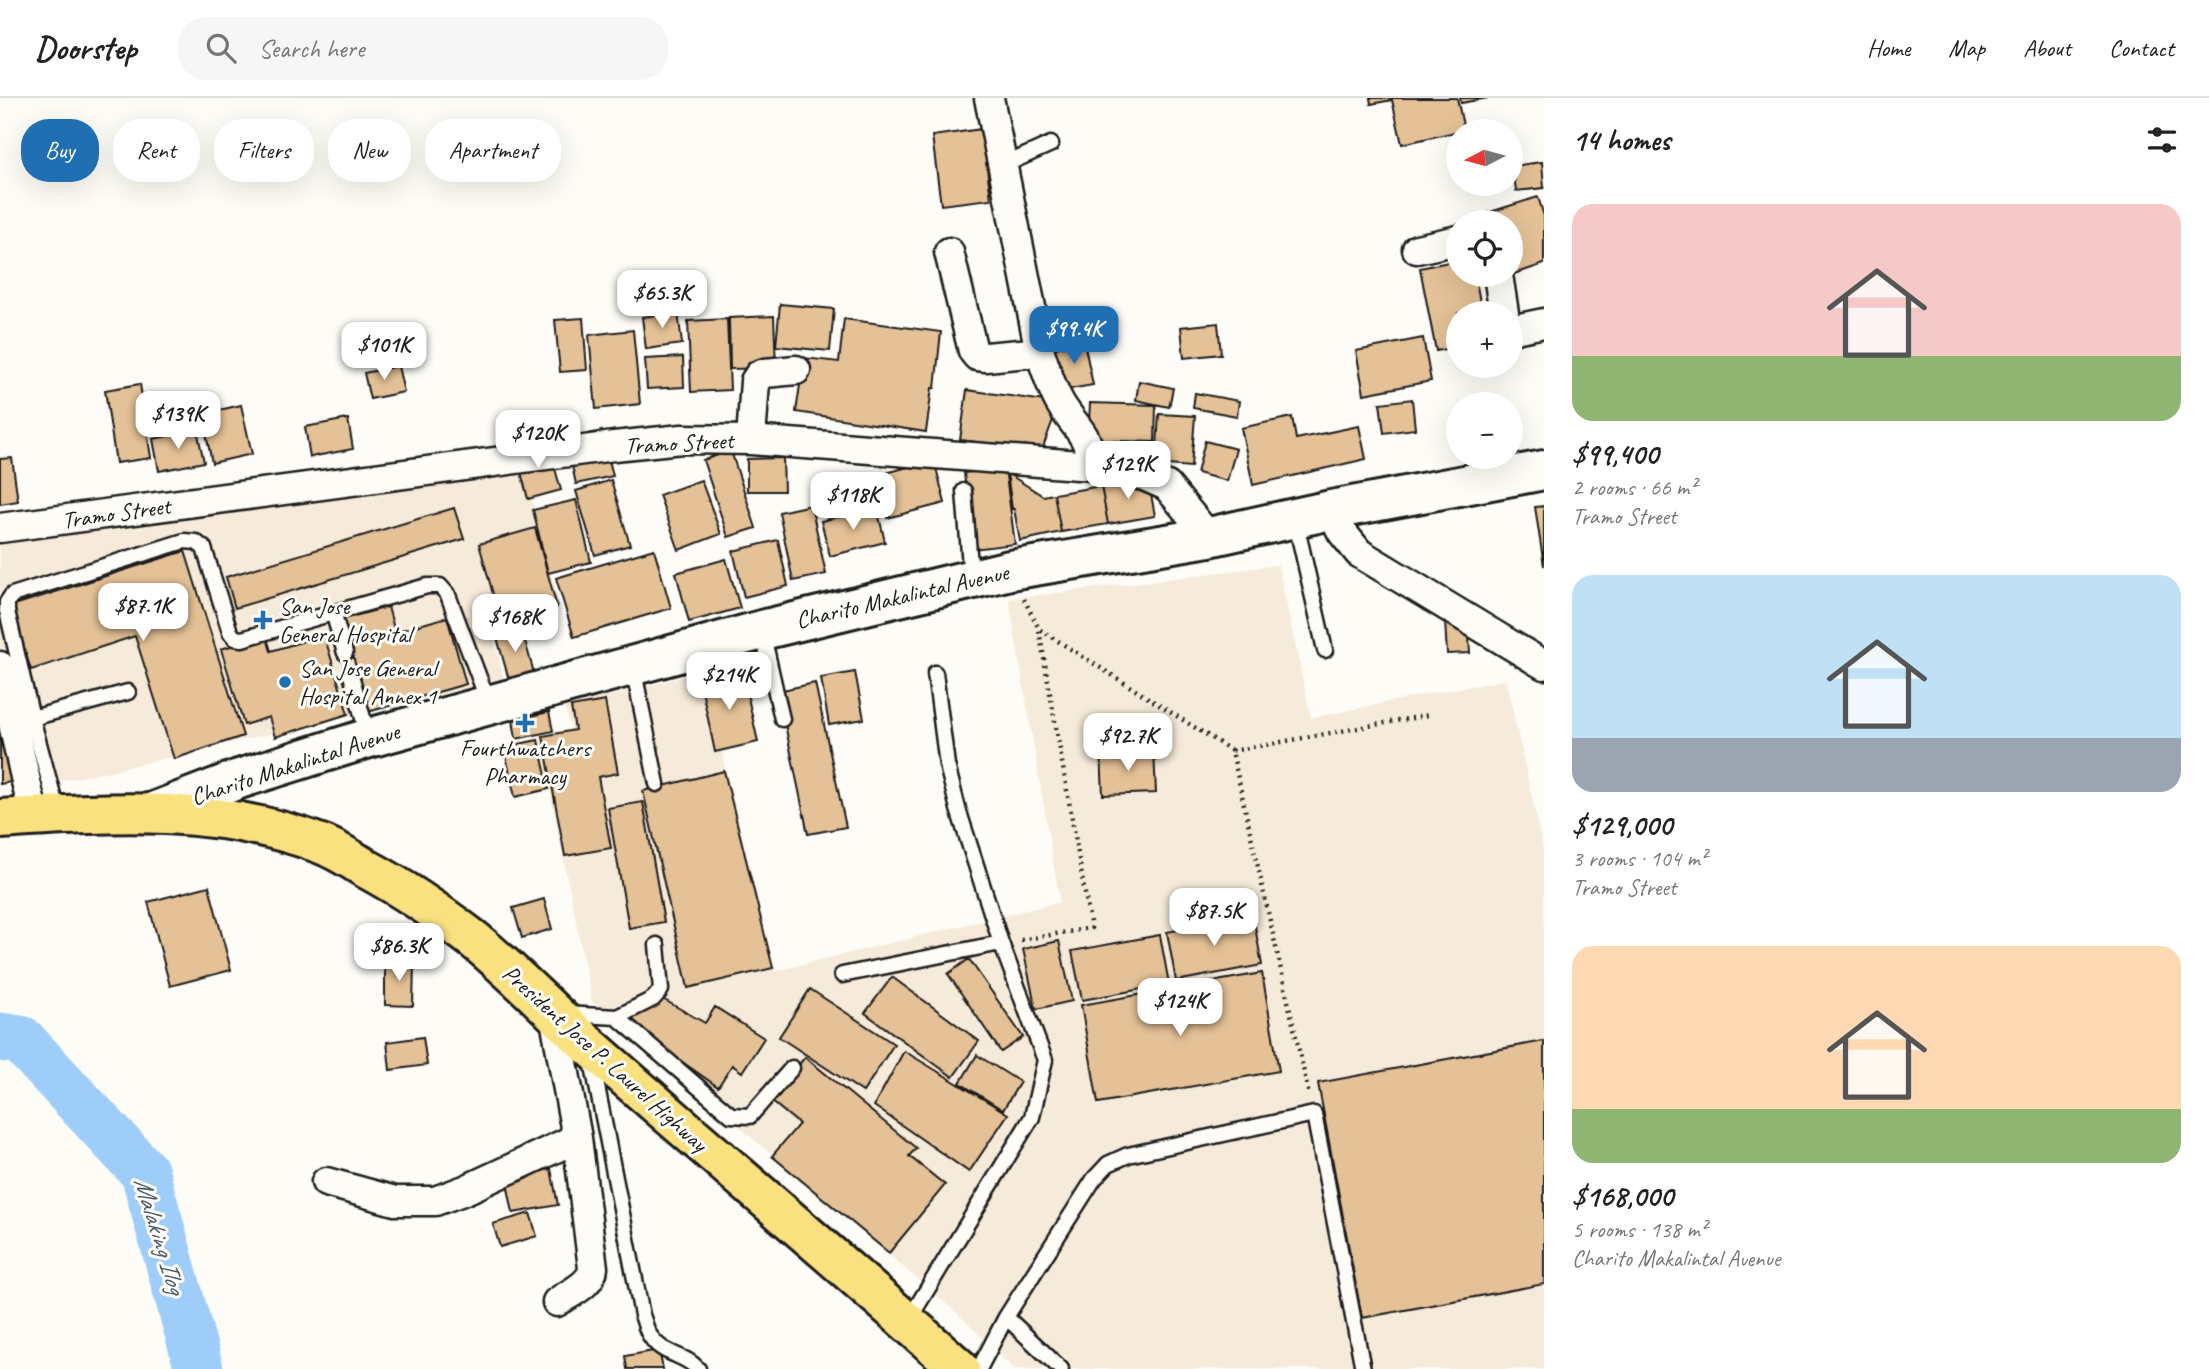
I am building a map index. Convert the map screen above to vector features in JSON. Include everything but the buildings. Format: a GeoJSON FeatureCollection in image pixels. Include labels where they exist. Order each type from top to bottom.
{"type":"FeatureCollection","features":[{"type":"Feature","properties":{"kind":"highway","name":"President Jose P. Laurel Highway"},"geometry":{"type":"LineString","coordinates":[[31,817],[153,812],[201,815],[254,823],[323,845],[421,901],[475,941],[590,1046],[960,1369]]}},
{"type":"Feature","properties":{"kind":"main road","name":"Charito Makalintal Avenue"},"geometry":{"type":"LineString","coordinates":[[153,812],[239,779],[369,738],[762,629],[1010,570],[1209,537],[1312,514],[1544,470]]}},
{"type":"Feature","properties":{"kind":"street"},"geometry":{"type":"LineString","coordinates":[[989,98],[1040,352],[1052,388],[1085,435],[1090,446],[1092,466]]}},
{"type":"Feature","properties":{"kind":"street"},"geometry":{"type":"LineString","coordinates":[[1417,249],[1446,243]]}},
{"type":"Feature","properties":{"kind":"street"},"geometry":{"type":"LineString","coordinates":[[949,252],[973,351],[978,356],[986,357],[1040,352]]}},
{"type":"Feature","properties":{"kind":"street"},"geometry":{"type":"LineString","coordinates":[[1523,327],[1544,323]]}},
{"type":"Feature","properties":{"kind":"street"},"geometry":{"type":"LineString","coordinates":[[751,440],[755,381],[759,375],[765,373],[796,370]]}},
{"type":"Feature","properties":{"kind":"street","name":"Tramo Street"},"geometry":{"type":"LineString","coordinates":[[0,528],[682,439],[751,440],[1092,466],[1144,476],[1167,486],[1209,537]]}},
{"type":"Feature","properties":{"kind":"street"},"geometry":{"type":"LineString","coordinates":[[1312,514],[1342,532],[1359,552],[1543,669]]}},
{"type":"Feature","properties":{"kind":"street"},"geometry":{"type":"LineString","coordinates":[[0,666],[31,817]]}},
{"type":"Feature","properties":{"kind":"street"},"geometry":{"type":"LineString","coordinates":[[554,1014],[577,1138],[593,1275],[557,1302]]}},
{"type":"Feature","properties":{"kind":"street"},"geometry":{"type":"LineString","coordinates":[[326,1182],[395,1201],[435,1200],[465,1190],[577,1138]]}},
{"type":"Feature","properties":{"kind":"lane"},"geometry":{"type":"LineString","coordinates":[[1004,164],[1051,145]]}},
{"type":"Feature","properties":{"kind":"lane"},"geometry":{"type":"LineString","coordinates":[[964,491],[971,580]]}},
{"type":"Feature","properties":{"kind":"lane"},"geometry":{"type":"LineString","coordinates":[[1312,514],[1325,650]]}},
{"type":"Feature","properties":{"kind":"lane"},"geometry":{"type":"LineString","coordinates":[[31,817],[32,718],[7,602],[12,595],[184,541],[196,542],[204,548],[230,632],[235,638],[242,639],[427,586],[440,586],[448,595],[490,706]]}},
{"type":"Feature","properties":{"kind":"lane"},"geometry":{"type":"LineString","coordinates":[[333,612],[345,653]]}},
{"type":"Feature","properties":{"kind":"lane"},"geometry":{"type":"LineString","coordinates":[[762,629],[782,719]]}},
{"type":"Feature","properties":{"kind":"lane"},"geometry":{"type":"LineString","coordinates":[[632,666],[657,784]]}},
{"type":"Feature","properties":{"kind":"lane"},"geometry":{"type":"LineString","coordinates":[[907,1322],[1032,1117],[1045,1060],[1001,943],[958,809],[950,776],[935,673]]}},
{"type":"Feature","properties":{"kind":"lane"},"geometry":{"type":"LineString","coordinates":[[351,674],[369,738]]}},
{"type":"Feature","properties":{"kind":"lane"},"geometry":{"type":"LineString","coordinates":[[32,718],[128,692]]}},
{"type":"Feature","properties":{"kind":"lane"},"geometry":{"type":"LineString","coordinates":[[842,975],[1001,943]]}},
{"type":"Feature","properties":{"kind":"lane"},"geometry":{"type":"LineString","coordinates":[[554,1014],[617,1017],[653,999],[661,990],[657,945]]}},
{"type":"Feature","properties":{"kind":"lane"},"geometry":{"type":"LineString","coordinates":[[617,1017],[731,1115],[751,1116],[792,1068]]}},
{"type":"Feature","properties":{"kind":"lane"},"geometry":{"type":"LineString","coordinates":[[590,1046],[642,1315],[649,1336],[660,1348],[692,1362],[698,1369]]}},
{"type":"Feature","properties":{"kind":"lane"},"geometry":{"type":"LineString","coordinates":[[979,1369],[1006,1317],[1094,1179],[1108,1164],[1128,1155],[1314,1114],[1363,1369]]}},
{"type":"Feature","properties":{"kind":"lane"},"geometry":{"type":"LineString","coordinates":[[1006,1317],[1061,1369]]}},
{"type":"Feature","properties":{"kind":"path"},"geometry":{"type":"LineString","coordinates":[[1001,943],[1091,928],[1039,629],[1010,570]]}},
{"type":"Feature","properties":{"kind":"path"},"geometry":{"type":"LineString","coordinates":[[1039,629],[1232,751],[1429,715]]}},
{"type":"Feature","properties":{"kind":"path"},"geometry":{"type":"LineString","coordinates":[[1232,751],[1314,1114]]}},
{"type":"Feature","properties":{"kind":"shaded area","name":"San Jose General Hospital"},"geometry":{"type":"Polygon","coordinates":[[[523,464],[561,612],[492,629],[504,680],[105,772],[28,787],[0,646],[0,541],[523,464]]]}},
{"type":"Feature","properties":{"kind":"shaded area"},"geometry":{"type":"Polygon","coordinates":[[[1278,565],[1311,718],[1506,680],[1544,853],[1544,1369],[1014,1369],[957,1313],[592,1001],[539,736],[571,729],[564,707],[702,672],[775,971],[1060,902],[1009,599],[1278,565]]]}},
{"type":"Feature","properties":{"kind":"waterway","name":"Malaking Ilog"},"geometry":{"type":"LineString","coordinates":[[0,1037],[21,1040],[145,1173],[199,1369]]}},
{"type":"Feature","properties":{"kind":"place","name":"San Jose General Hospital"},"geometry":{"type":"Point","coordinates":[263,620]}},
{"type":"Feature","properties":{"kind":"place","name":"San Jose General Hospital Annex 1"},"geometry":{"type":"Point","coordinates":[285,682]}},
{"type":"Feature","properties":{"kind":"place","name":"Fourthwatchers Pharmacy"},"geometry":{"type":"Point","coordinates":[525,723]}}]}
